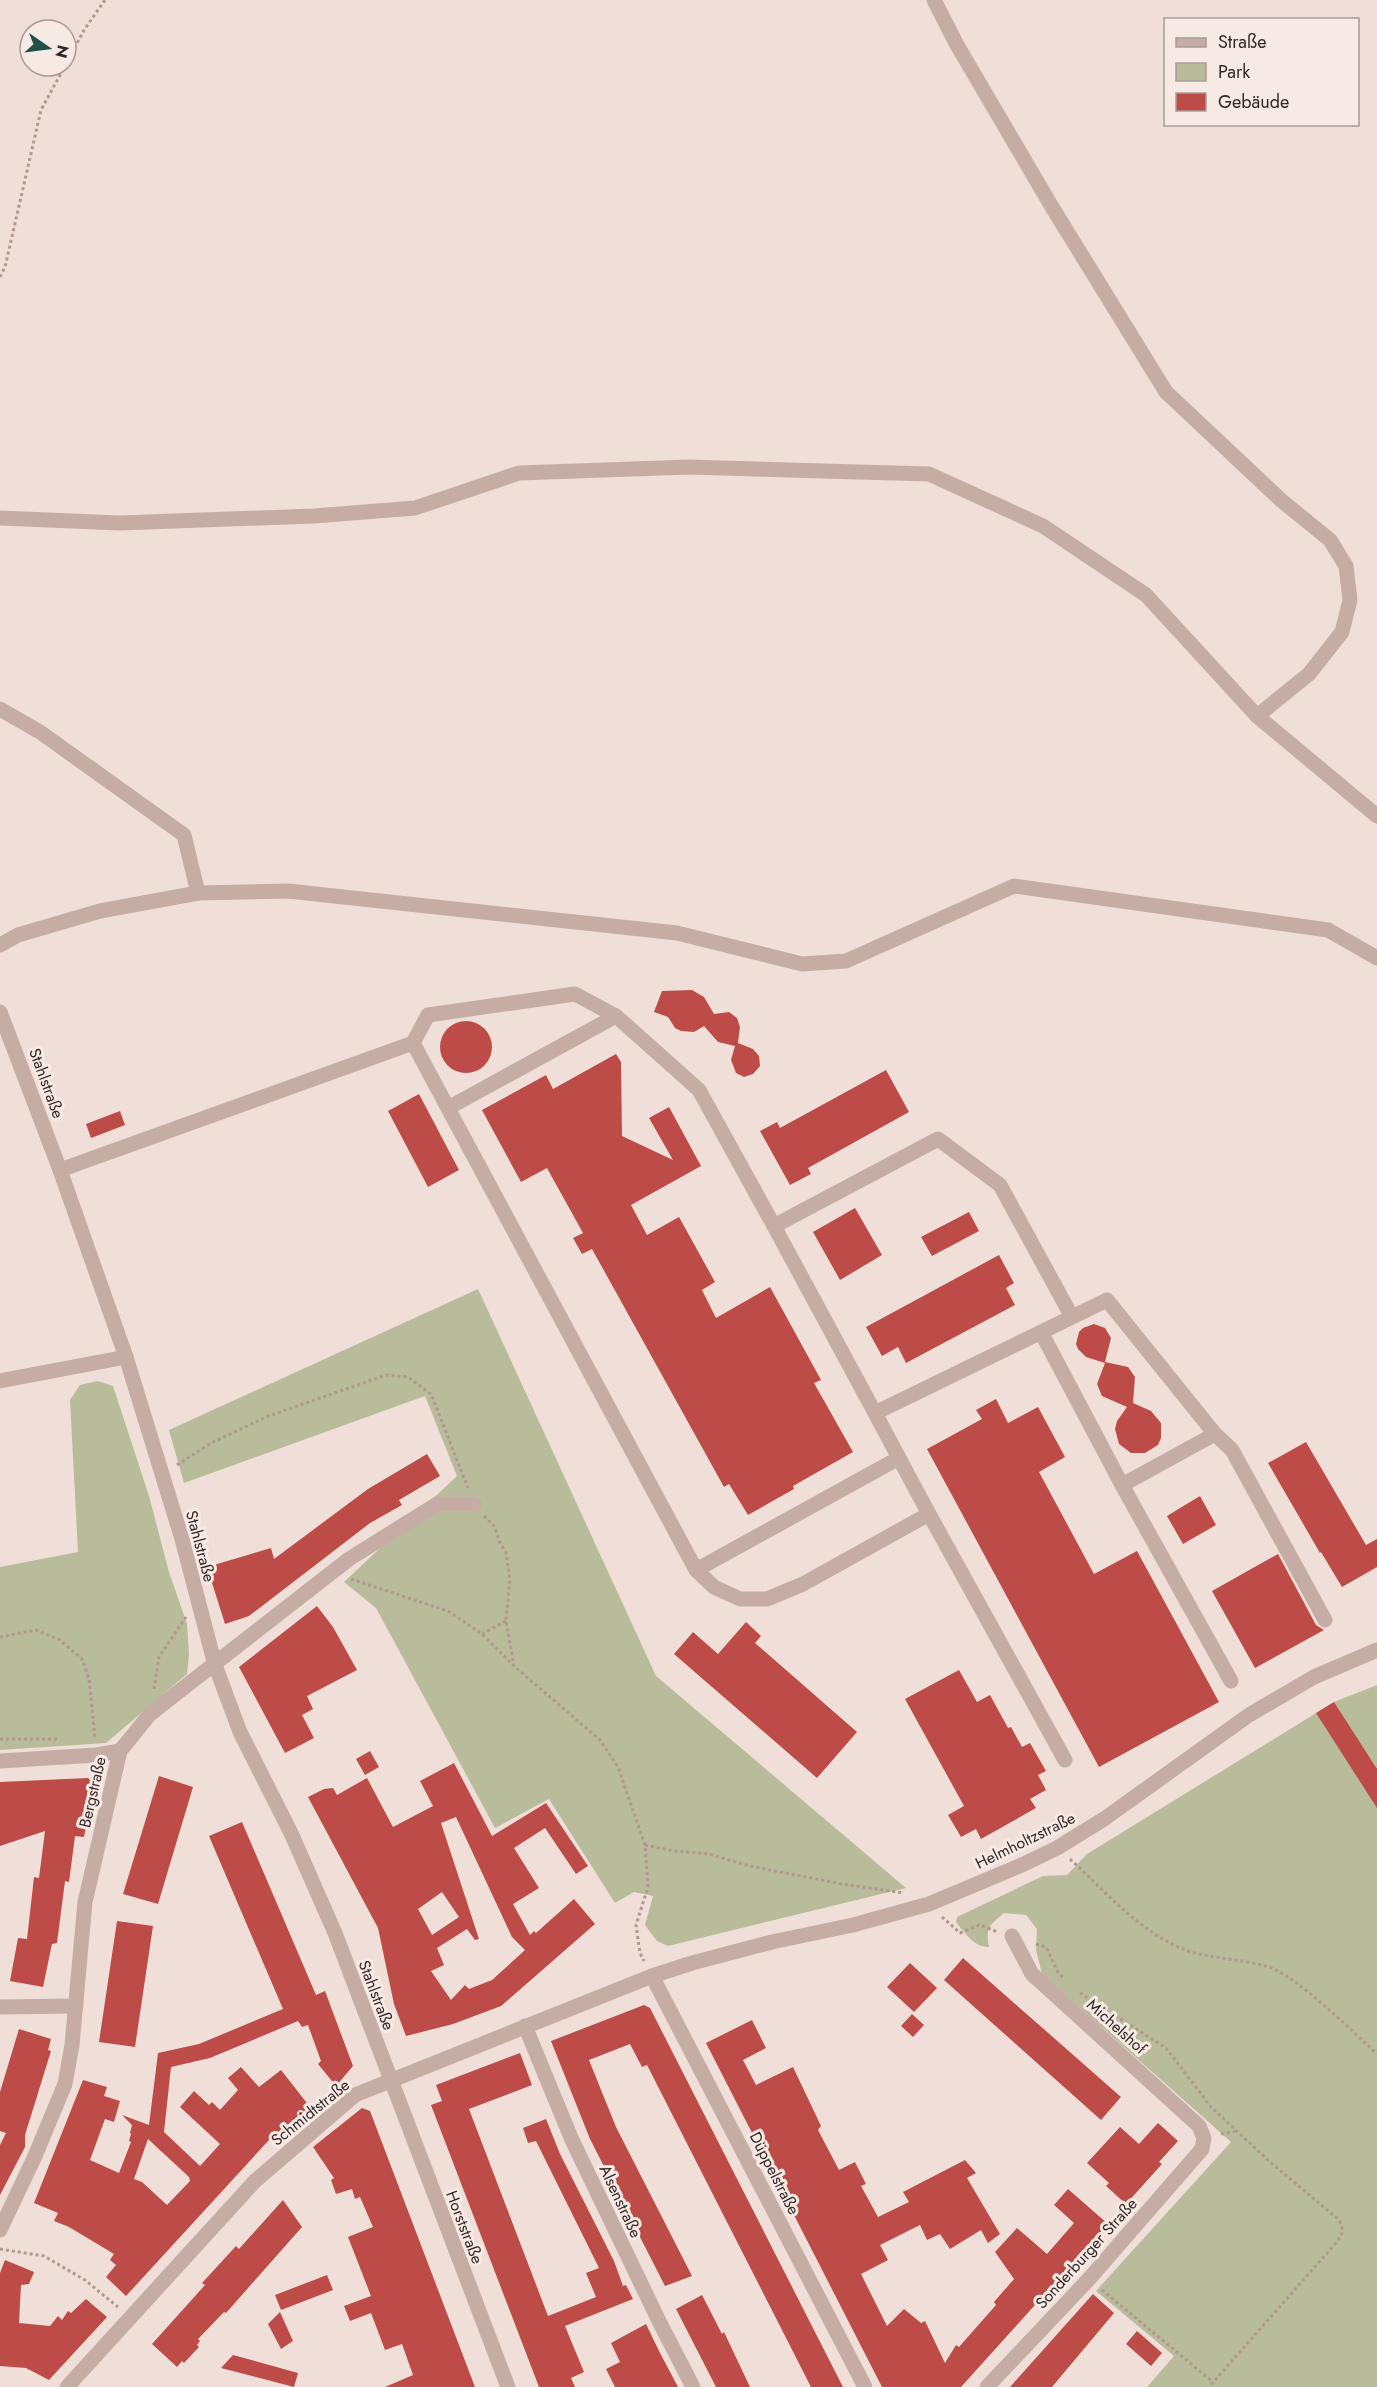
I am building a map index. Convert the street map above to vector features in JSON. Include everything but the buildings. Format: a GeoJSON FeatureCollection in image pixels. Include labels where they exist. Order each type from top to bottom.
{"type":"FeatureCollection","features":[{"type":"Feature","properties":{"kind":"street"},"geometry":{"type":"LineString","coordinates":[[934,0],[957,45],[1052,207],[1166,392],[1282,501],[1330,540],[1346,566],[1350,600],[1342,632],[1309,674],[1257,716]]}},
{"type":"Feature","properties":{"kind":"street"},"geometry":{"type":"LineString","coordinates":[[0,518],[120,523],[314,516],[415,508],[519,473],[689,467],[929,474],[1043,526],[1146,595],[1257,716],[1377,816]]}},
{"type":"Feature","properties":{"kind":"street"},"geometry":{"type":"LineString","coordinates":[[0,709],[40,732],[184,834],[198,893]]}},
{"type":"Feature","properties":{"kind":"street"},"geometry":{"type":"LineString","coordinates":[[0,945],[18,935],[100,911],[198,893],[288,891],[677,933],[802,964],[846,961],[1014,886],[1328,930],[1377,958]]}},
{"type":"Feature","properties":{"kind":"street"},"geometry":{"type":"LineString","coordinates":[[60,1170],[413,1043],[428,1015],[575,994],[616,1016],[699,1090],[928,1514],[1065,1760]]}},
{"type":"Feature","properties":{"kind":"street","name":"Stahlstraße"},"geometry":{"type":"LineString","coordinates":[[0,1012],[60,1170],[126,1357],[160,1468],[215,1665],[240,1732],[291,1833],[330,1923],[390,2079]]}},
{"type":"Feature","properties":{"kind":"street"},"geometry":{"type":"LineString","coordinates":[[448,1108],[616,1016]]}},
{"type":"Feature","properties":{"kind":"street"},"geometry":{"type":"LineString","coordinates":[[413,1043],[696,1570],[714,1587],[740,1599],[767,1599],[803,1584],[928,1514]]}},
{"type":"Feature","properties":{"kind":"street"},"geometry":{"type":"LineString","coordinates":[[774,1226],[938,1139],[1000,1185],[1072,1317]]}},
{"type":"Feature","properties":{"kind":"street"},"geometry":{"type":"LineString","coordinates":[[875,1413],[1107,1300],[1215,1434],[1232,1450],[1324,1620]]}},
{"type":"Feature","properties":{"kind":"street"},"geometry":{"type":"LineString","coordinates":[[1041,1332],[1122,1485],[1231,1681]]}},
{"type":"Feature","properties":{"kind":"street"},"geometry":{"type":"LineString","coordinates":[[0,1381],[126,1357]]}},
{"type":"Feature","properties":{"kind":"street"},"geometry":{"type":"LineString","coordinates":[[1122,1485],[1215,1434]]}},
{"type":"Feature","properties":{"kind":"street"},"geometry":{"type":"LineString","coordinates":[[696,1570],[899,1458]]}},
{"type":"Feature","properties":{"kind":"street","name":"Bergstraße"},"geometry":{"type":"LineString","coordinates":[[0,2229],[35,2156],[65,2084],[72,2045],[85,1902],[120,1751],[150,1714],[349,1559],[437,1504],[474,1504]]}},
{"type":"Feature","properties":{"kind":"street","name":"Helmholtzstraße"},"geometry":{"type":"LineString","coordinates":[[652,1976],[772,1942],[853,1925],[929,1904],[1058,1848],[1104,1819],[1249,1715],[1314,1677],[1377,1650]]}},
{"type":"Feature","properties":{"kind":"street"},"geometry":{"type":"LineString","coordinates":[[0,1761],[96,1755],[120,1751]]}},
{"type":"Feature","properties":{"kind":"street","name":"Michelshof"},"geometry":{"type":"LineString","coordinates":[[1012,1936],[1032,1974],[1199,2126],[1204,2138]]}},
{"type":"Feature","properties":{"kind":"street","name":"Schmidtstraße"},"geometry":{"type":"LineString","coordinates":[[67,2387],[255,2181],[355,2095],[390,2079],[652,1976]]}},
{"type":"Feature","properties":{"kind":"street","name":"Düppelstraße"},"geometry":{"type":"LineString","coordinates":[[652,1976],[866,2387]]}},
{"type":"Feature","properties":{"kind":"street"},"geometry":{"type":"LineString","coordinates":[[0,2007],[76,2006]]}},
{"type":"Feature","properties":{"kind":"street","name":"Alsenstraße"},"geometry":{"type":"LineString","coordinates":[[525,2026],[572,2140],[693,2387]]}},
{"type":"Feature","properties":{"kind":"street","name":"Horststraße"},"geometry":{"type":"LineString","coordinates":[[390,2079],[508,2387]]}},
{"type":"Feature","properties":{"kind":"street","name":"Sonderburger Straße"},"geometry":{"type":"LineString","coordinates":[[987,2387],[1089,2279],[1202,2149],[1204,2138]]}},
{"type":"Feature","properties":{"kind":"path"},"geometry":{"type":"LineString","coordinates":[[78,41],[105,0]]}},
{"type":"Feature","properties":{"kind":"path"},"geometry":{"type":"LineString","coordinates":[[0,278],[5,267],[41,110],[58,78]]}},
{"type":"Feature","properties":{"kind":"path"},"geometry":{"type":"LineString","coordinates":[[160,1468],[177,1465],[211,1443],[266,1416],[386,1375],[408,1377],[431,1394],[474,1504],[495,1527],[506,1553],[510,1579],[506,1622],[514,1666]]}},
{"type":"Feature","properties":{"kind":"path"},"geometry":{"type":"LineString","coordinates":[[349,1559],[344,1576],[448,1611],[482,1634],[514,1666],[600,1740],[618,1767],[645,1845],[648,1887],[636,1925],[640,1953],[652,1976]]}},
{"type":"Feature","properties":{"kind":"path"},"geometry":{"type":"LineString","coordinates":[[150,1714],[159,1657],[197,1601]]}},
{"type":"Feature","properties":{"kind":"path"},"geometry":{"type":"LineString","coordinates":[[482,1634],[506,1622]]}},
{"type":"Feature","properties":{"kind":"path"},"geometry":{"type":"LineString","coordinates":[[0,1637],[36,1630],[60,1640],[82,1659],[89,1679],[96,1755]]}},
{"type":"Feature","properties":{"kind":"path"},"geometry":{"type":"LineString","coordinates":[[0,1739],[71,1738]]}},
{"type":"Feature","properties":{"kind":"path"},"geometry":{"type":"LineString","coordinates":[[645,1845],[674,1851],[709,1854],[750,1866],[842,1884],[900,1892],[929,1904],[960,1933],[979,1925],[1046,1947],[1058,1972],[1066,1979]]}},
{"type":"Feature","properties":{"kind":"path"},"geometry":{"type":"LineString","coordinates":[[1058,1848],[1128,1915],[1157,1936],[1179,1948],[1268,1966],[1292,1981],[1333,2013],[1377,2054]]}},
{"type":"Feature","properties":{"kind":"path"},"geometry":{"type":"LineString","coordinates":[[1073,1986],[1080,1993],[1166,2048],[1211,2107],[1269,2161],[1339,2220],[1343,2228],[1342,2235],[1335,2244],[1209,2387]]}},
{"type":"Feature","properties":{"kind":"path"},"geometry":{"type":"LineString","coordinates":[[0,2249],[44,2256],[85,2280],[131,2317]]}},
{"type":"Feature","properties":{"kind":"path"},"geometry":{"type":"LineString","coordinates":[[1089,2279],[1213,2382]]}},
{"type":"Feature","properties":{"kind":"green space"},"geometry":{"type":"Polygon","coordinates":[[[478,1289],[656,1676],[906,1888],[668,1946],[657,1941],[645,1925],[653,1896],[634,1892],[615,1903],[549,1799],[495,1828],[376,1608],[344,1582],[457,1476],[425,1396],[184,1483],[169,1430],[478,1289]]]}},
{"type":"Feature","properties":{"kind":"green space"},"geometry":{"type":"Polygon","coordinates":[[[98,1381],[113,1386],[149,1496],[169,1572],[187,1624],[189,1655],[187,1674],[106,1743],[0,1750],[0,1567],[78,1552],[70,1400],[80,1385],[98,1381]]]}},
{"type":"Feature","properties":{"kind":"green space"},"geometry":{"type":"Polygon","coordinates":[[[1377,1685],[1377,2387],[1147,2387],[1174,2356],[1096,2291],[1231,2142],[1042,1974],[1036,1950],[1037,1929],[1026,1915],[1004,1913],[999,1917],[988,1931],[989,1947],[979,1945],[970,1939],[956,1922],[957,1917],[1043,1876],[1067,1875],[1087,1854],[1334,1702],[1377,1685]]]}}]}
